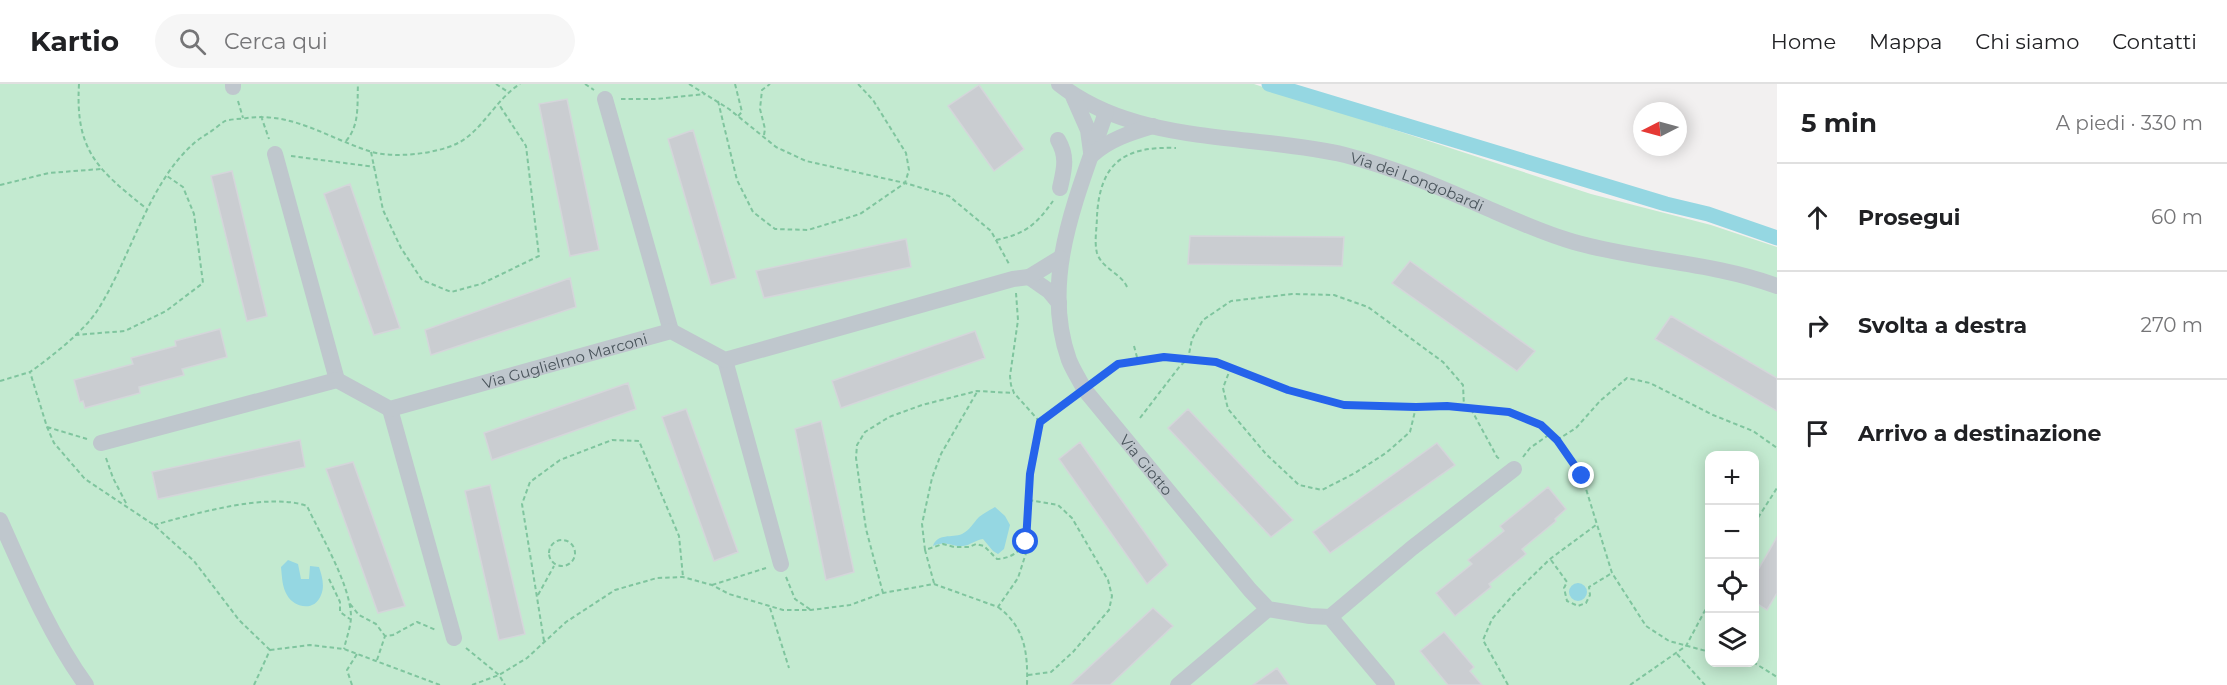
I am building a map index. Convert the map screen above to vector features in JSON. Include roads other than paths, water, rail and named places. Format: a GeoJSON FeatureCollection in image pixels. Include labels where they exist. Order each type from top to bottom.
{"type":"FeatureCollection","features":[{"type":"Feature","properties":{"kind":"street","name":"Via dei Longobardi"},"geometry":{"type":"LineString","coordinates":[[1059,84],[1073,96],[1106,112],[1153,126],[1212,136],[1298,146],[1344,155],[1432,184],[1529,227],[1572,242],[1626,255],[1727,272],[1777,286]]}},
{"type":"Feature","properties":{"kind":"street"},"geometry":{"type":"LineString","coordinates":[[1073,96],[1088,130],[1092,156]]}},
{"type":"Feature","properties":{"kind":"street"},"geometry":{"type":"LineString","coordinates":[[605,99],[671,331],[725,360],[1021,278],[1060,258]]}},
{"type":"Feature","properties":{"kind":"street","name":"Via Giotto"},"geometry":{"type":"LineString","coordinates":[[1106,112],[1078,194],[1060,258],[1059,303],[1064,340],[1070,362],[1084,388],[1268,609]]}},
{"type":"Feature","properties":{"kind":"street"},"geometry":{"type":"LineString","coordinates":[[1092,156],[1115,138],[1153,126]]}},
{"type":"Feature","properties":{"kind":"street"},"geometry":{"type":"LineString","coordinates":[[1058,140],[1063,148],[1066,163],[1060,188]]}},
{"type":"Feature","properties":{"kind":"street"},"geometry":{"type":"LineString","coordinates":[[275,154],[337,381]]}},
{"type":"Feature","properties":{"kind":"street"},"geometry":{"type":"LineString","coordinates":[[1021,278],[1049,291],[1059,303]]}},
{"type":"Feature","properties":{"kind":"street","name":"Via Guglielmo Marconi"},"geometry":{"type":"LineString","coordinates":[[390,409],[671,331]]}},
{"type":"Feature","properties":{"kind":"street"},"geometry":{"type":"LineString","coordinates":[[725,360],[781,564]]}},
{"type":"Feature","properties":{"kind":"street"},"geometry":{"type":"LineString","coordinates":[[101,443],[337,381],[390,409],[454,638]]}},
{"type":"Feature","properties":{"kind":"street"},"geometry":{"type":"LineString","coordinates":[[1178,685],[1268,609],[1299,615],[1330,617],[1412,548],[1514,469]]}},
{"type":"Feature","properties":{"kind":"street"},"geometry":{"type":"LineString","coordinates":[[0,520],[27,579],[73,667],[86,685]]}},
{"type":"Feature","properties":{"kind":"street"},"geometry":{"type":"LineString","coordinates":[[1330,617],[1386,685]]}},
{"type":"Feature","properties":{"kind":"water"},"geometry":{"type":"Polygon","coordinates":[[[995,507],[1005,516],[1010,525],[1004,549],[998,554],[983,539],[963,546],[942,544],[933,546],[938,539],[962,534],[979,517],[995,507]]]}},
{"type":"Feature","properties":{"kind":"water"},"geometry":{"type":"Polygon","coordinates":[[[288,560],[298,564],[301,579],[309,579],[310,566],[319,567],[323,588],[314,604],[299,605],[287,595],[283,585],[281,567],[288,560]]]}},
{"type":"Feature","properties":{"kind":"water"},"geometry":{"type":"Polygon","coordinates":[[[1578,583],[1584,586],[1587,592],[1584,598],[1578,601],[1572,598],[1569,592],[1572,586],[1578,583]]]}},
{"type":"Feature","properties":{"kind":"waterway"},"geometry":{"type":"LineString","coordinates":[[1269,84],[1666,204],[1708,214],[1777,238]]}}]}
